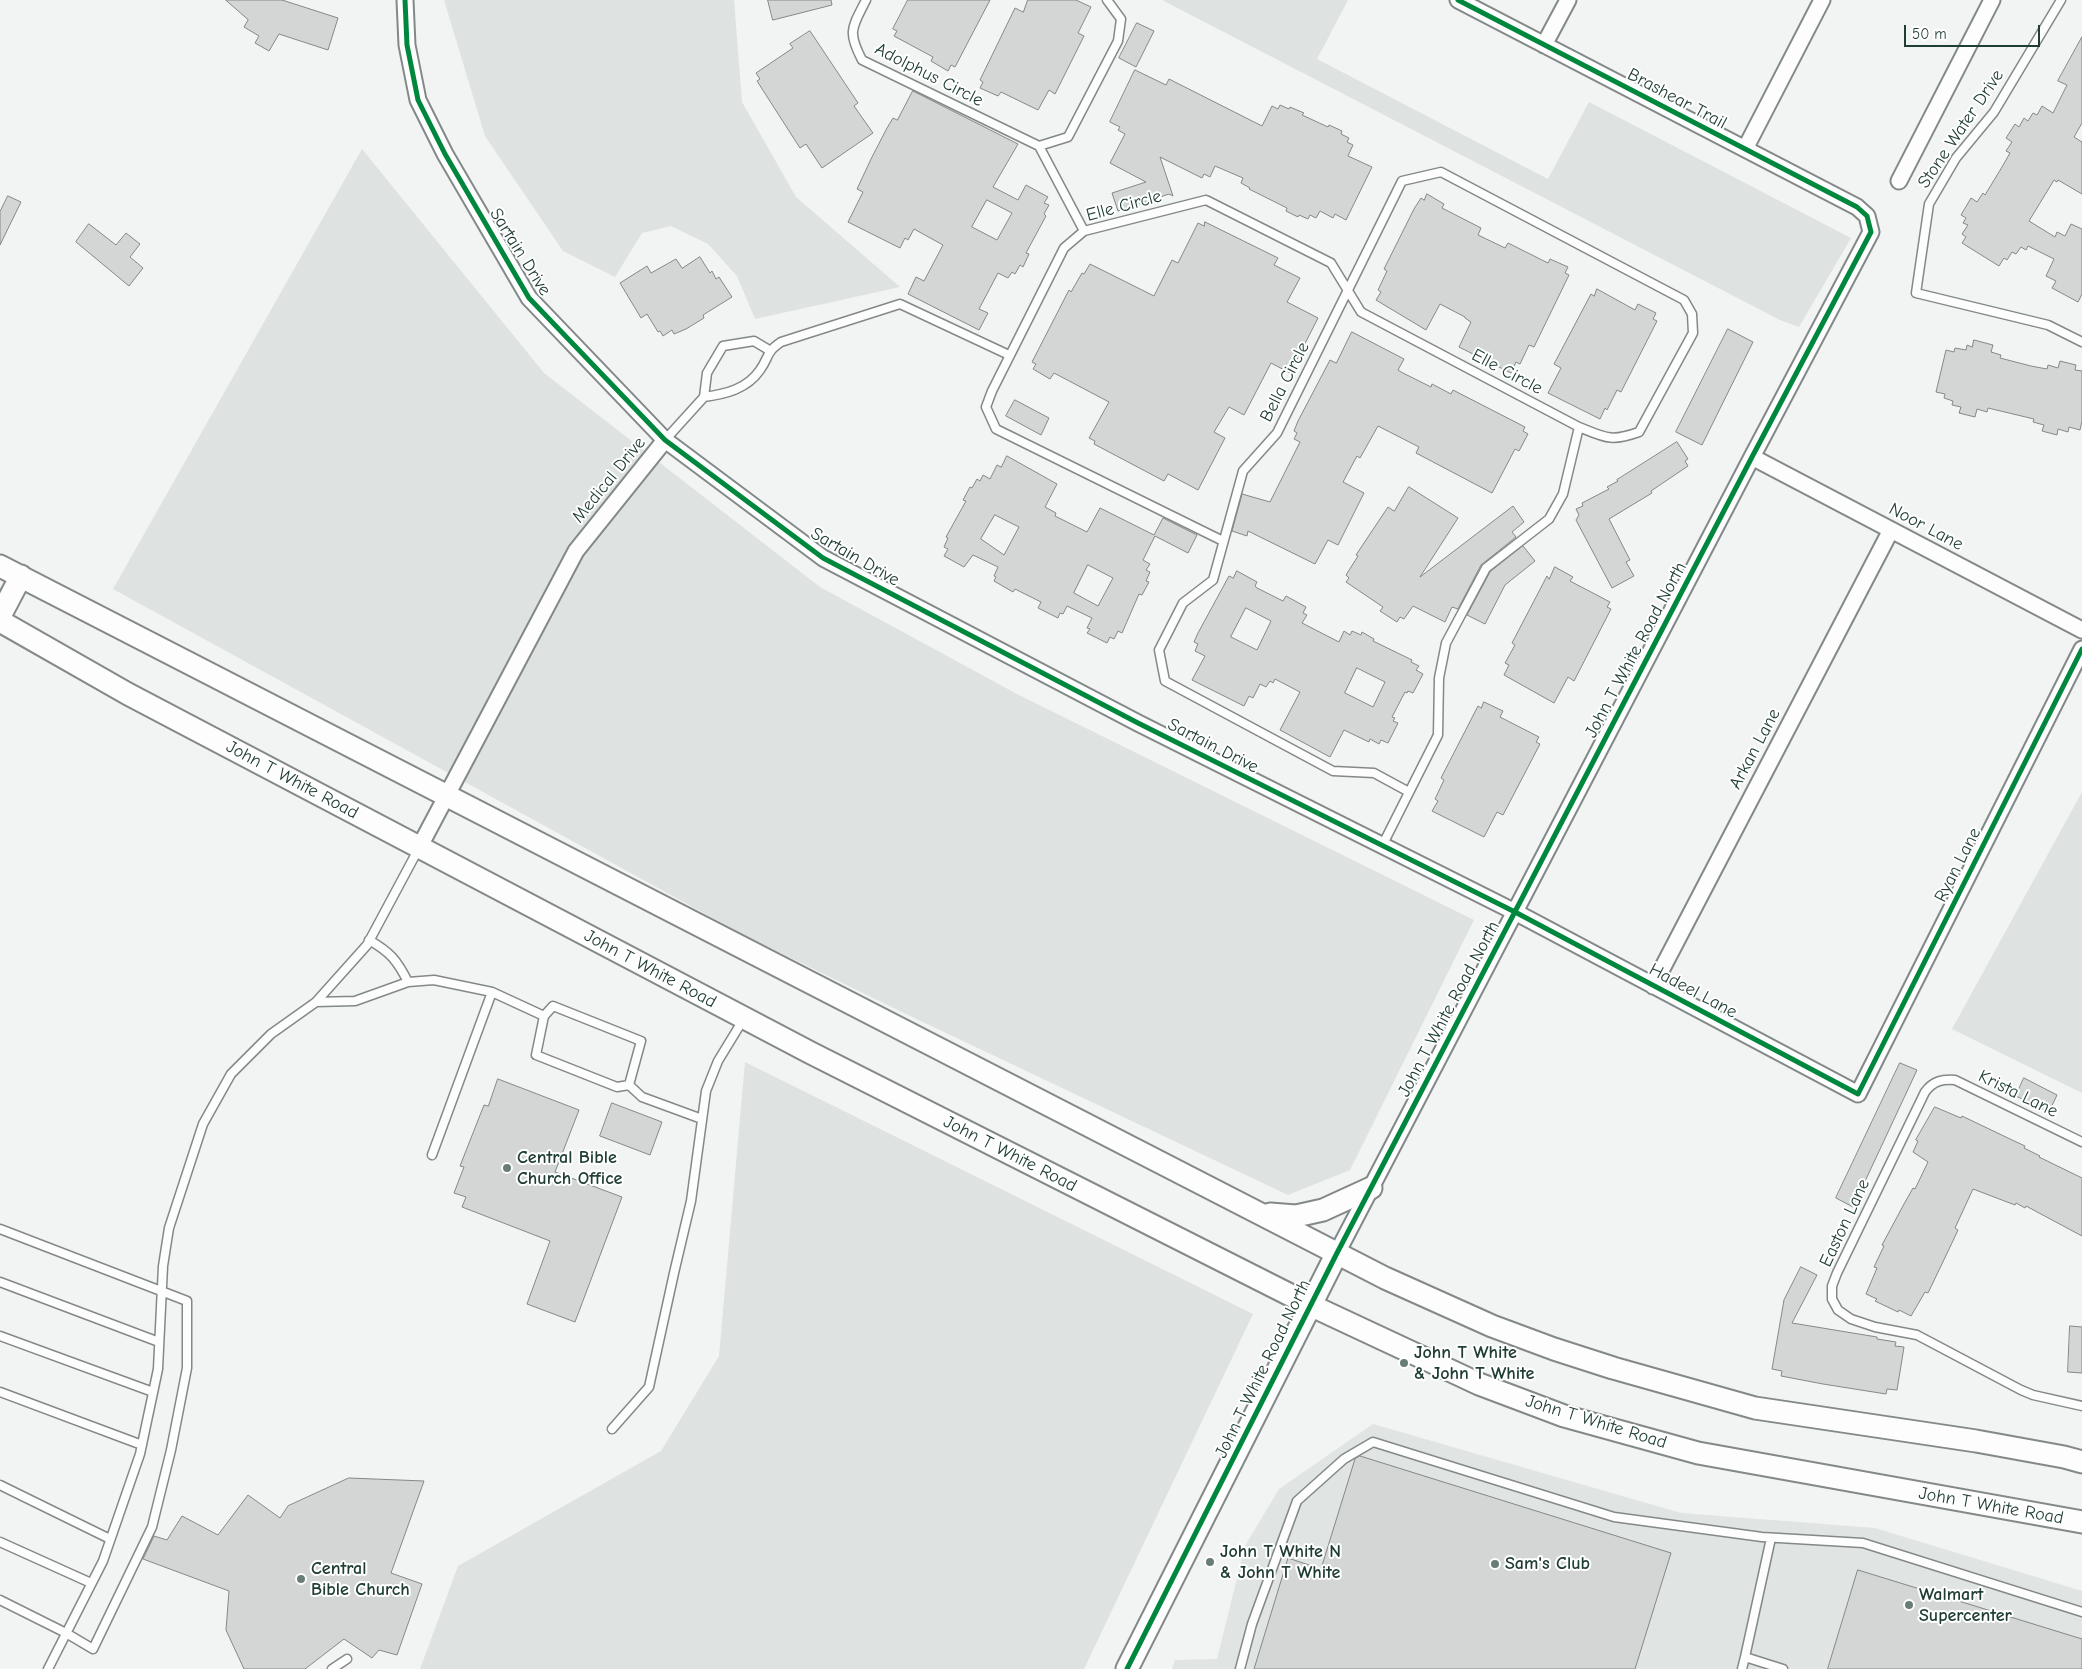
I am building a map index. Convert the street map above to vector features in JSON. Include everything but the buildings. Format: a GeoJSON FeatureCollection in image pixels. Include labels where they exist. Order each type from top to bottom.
{"type":"FeatureCollection","features":[{"type":"Feature","properties":{"kind":"main road"},"geometry":{"type":"LineString","coordinates":[[0,566],[446,797],[1429,1299],[1492,1326],[1571,1354],[1684,1389],[1755,1408],[1976,1441],[2082,1462]]}},
{"type":"Feature","properties":{"kind":"main road"},"geometry":{"type":"LineString","coordinates":[[0,616],[21,576]]}},
{"type":"Feature","properties":{"kind":"main road","name":"John T White Road"},"geometry":{"type":"LineString","coordinates":[[0,621],[128,694],[744,1018],[1310,1305],[1478,1384],[1564,1416],[1698,1453],[2082,1522]]}},
{"type":"Feature","properties":{"kind":"main road"},"geometry":{"type":"LineString","coordinates":[[1260,1214],[1296,1216],[1323,1210],[1371,1188]]}},
{"type":"Feature","properties":{"kind":"main road","name":"John T White Road North"},"geometry":{"type":"LineString","coordinates":[[1127,1669],[1204,1520],[1337,1253]]}},
{"type":"Feature","properties":{"kind":"street","name":"Sartain Drive"},"geometry":{"type":"LineString","coordinates":[[405,0],[407,45],[418,100],[445,154],[529,298],[665,440],[822,558],[1138,723],[1515,912]]}},
{"type":"Feature","properties":{"kind":"street","name":"Brashear Trail"},"geometry":{"type":"LineString","coordinates":[[1458,0],[1857,207],[1867,216],[1871,232]]}},
{"type":"Feature","properties":{"kind":"street"},"geometry":{"type":"LineString","coordinates":[[1544,45],[1568,0]]}},
{"type":"Feature","properties":{"kind":"street"},"geometry":{"type":"LineString","coordinates":[[1745,149],[1822,0]]}},
{"type":"Feature","properties":{"kind":"street"},"geometry":{"type":"LineString","coordinates":[[1899,181],[1992,0]]}},
{"type":"Feature","properties":{"kind":"street","name":"John T White Road North"},"geometry":{"type":"LineString","coordinates":[[1337,1253],[1871,232]]}},
{"type":"Feature","properties":{"kind":"street","name":"Medical Drive"},"geometry":{"type":"LineString","coordinates":[[420,846],[576,551],[665,440]]}},
{"type":"Feature","properties":{"kind":"street","name":"Noor Lane"},"geometry":{"type":"LineString","coordinates":[[1752,457],[2082,630]]}},
{"type":"Feature","properties":{"kind":"street","name":"Arkan Lane"},"geometry":{"type":"LineString","coordinates":[[1653,986],[1891,530]]}},
{"type":"Feature","properties":{"kind":"street","name":"Ryan Lane"},"geometry":{"type":"LineString","coordinates":[[1858,1094],[2082,649]]}},
{"type":"Feature","properties":{"kind":"street","name":"Hadeel Lane"},"geometry":{"type":"LineString","coordinates":[[1515,912],[1858,1094]]}},
{"type":"Feature","properties":{"kind":"lane","name":"Adolphus Circle"},"geometry":{"type":"LineString","coordinates":[[866,0],[854,26],[853,41],[862,60],[1039,146]]}},
{"type":"Feature","properties":{"kind":"lane"},"geometry":{"type":"LineString","coordinates":[[1084,231],[1039,146],[1068,137],[1118,41],[1121,19],[1107,0]]}},
{"type":"Feature","properties":{"kind":"lane","name":"Stone Water Drive"},"geometry":{"type":"LineString","coordinates":[[2061,0],[1994,112],[1956,158],[1929,204],[1916,293],[2048,326],[2082,342]]}},
{"type":"Feature","properties":{"kind":"lane","name":"Bella Circle"},"geometry":{"type":"LineString","coordinates":[[1410,792],[1374,773],[1332,771],[1165,681],[1158,650],[1183,603],[1213,580],[1242,471],[1277,433],[1402,181],[1441,172],[1684,300]]}},
{"type":"Feature","properties":{"kind":"lane","name":"Elle Circle"},"geometry":{"type":"LineString","coordinates":[[1223,541],[996,429],[986,407],[992,391],[1064,248],[1084,231],[1206,200],[1331,263],[1349,289],[1361,312],[1579,427],[1607,438],[1621,438],[1639,432],[1693,333],[1692,314],[1684,300]]}},
{"type":"Feature","properties":{"kind":"lane"},"geometry":{"type":"LineString","coordinates":[[769,350],[754,341],[723,346],[707,373],[704,397],[726,394],[745,385],[760,370],[769,350],[781,342],[900,304],[1010,355]]}},
{"type":"Feature","properties":{"kind":"lane","name":"Medical Drive"},"geometry":{"type":"LineString","coordinates":[[665,440],[704,397]]}},
{"type":"Feature","properties":{"kind":"lane"},"geometry":{"type":"LineString","coordinates":[[1382,846],[1438,735],[1439,678],[1446,643],[1486,568],[1549,519],[1563,494],[1579,427]]}},
{"type":"Feature","properties":{"kind":"lane"},"geometry":{"type":"LineString","coordinates":[[48,1669],[103,1561],[142,1445],[158,1369],[163,1266],[169,1228],[203,1124],[231,1074],[270,1034],[316,1002],[369,940],[420,846]]}},
{"type":"Feature","properties":{"kind":"lane"},"geometry":{"type":"LineString","coordinates":[[369,940],[388,951],[408,982]]}},
{"type":"Feature","properties":{"kind":"lane"},"geometry":{"type":"LineString","coordinates":[[316,1002],[355,1001],[408,982],[434,980],[492,992],[544,1016]]}},
{"type":"Feature","properties":{"kind":"lane"},"geometry":{"type":"LineString","coordinates":[[432,1155],[492,992]]}},
{"type":"Feature","properties":{"kind":"lane"},"geometry":{"type":"LineString","coordinates":[[553,1006],[641,1041],[629,1085],[617,1087],[536,1055],[544,1016],[553,1006]]}},
{"type":"Feature","properties":{"kind":"lane"},"geometry":{"type":"LineString","coordinates":[[612,1429],[649,1387],[691,1202],[706,1091],[718,1061],[744,1018]]}},
{"type":"Feature","properties":{"kind":"lane","name":"Krista Lane"},"geometry":{"type":"LineString","coordinates":[[1940,1080],[1956,1080],[2082,1142]]}},
{"type":"Feature","properties":{"kind":"lane","name":"Easton Lane"},"geometry":{"type":"LineString","coordinates":[[1940,1080],[1932,1083],[1925,1092],[1837,1273],[1832,1286],[1832,1299],[1838,1310],[1851,1319],[1875,1327],[1917,1335],[2032,1395],[2082,1406]]}},
{"type":"Feature","properties":{"kind":"lane"},"geometry":{"type":"LineString","coordinates":[[629,1085],[642,1097],[702,1118]]}},
{"type":"Feature","properties":{"kind":"lane"},"geometry":{"type":"LineString","coordinates":[[0,1229],[187,1301],[187,1368],[171,1450],[152,1527],[93,1649],[66,1633],[0,1600]]}},
{"type":"Feature","properties":{"kind":"lane"},"geometry":{"type":"LineString","coordinates":[[0,1282],[160,1342]]}},
{"type":"Feature","properties":{"kind":"lane"},"geometry":{"type":"LineString","coordinates":[[0,1336],[153,1392]]}},
{"type":"Feature","properties":{"kind":"lane"},"geometry":{"type":"LineString","coordinates":[[0,1392],[142,1445]]}},
{"type":"Feature","properties":{"kind":"lane"},"geometry":{"type":"LineString","coordinates":[[1240,1669],[1252,1624],[1297,1501],[1344,1459],[1373,1442],[1614,1517],[1771,1538],[1863,1543],[2082,1612]]}},
{"type":"Feature","properties":{"kind":"lane"},"geometry":{"type":"LineString","coordinates":[[0,1485],[110,1539]]}},
{"type":"Feature","properties":{"kind":"lane"},"geometry":{"type":"LineString","coordinates":[[1742,1669],[1771,1538]]}},
{"type":"Feature","properties":{"kind":"lane"},"geometry":{"type":"LineString","coordinates":[[0,1542],[91,1583]]}},
{"type":"Feature","properties":{"kind":"lane"},"geometry":{"type":"LineString","coordinates":[[1746,1657],[1783,1669]]}},
{"type":"Feature","properties":{"kind":"lane"},"geometry":{"type":"LineString","coordinates":[[332,1669],[347,1659]]}},
{"type":"Feature","properties":{"kind":"shaded area"},"geometry":{"type":"Polygon","coordinates":[[[444,0],[734,0],[742,102],[796,197],[900,287],[755,319],[737,276],[708,244],[671,226],[642,233],[615,277],[563,251],[485,136],[444,0]]]}},
{"type":"Feature","properties":{"kind":"shaded area"},"geometry":{"type":"Polygon","coordinates":[[[1162,0],[1348,0],[1317,59],[1548,179],[1589,102],[1851,238],[1799,327],[1780,320],[1162,0]]]}},
{"type":"Feature","properties":{"kind":"shaded area"},"geometry":{"type":"Polygon","coordinates":[[[362,149],[544,373],[820,587],[1017,694],[1474,920],[1350,1170],[1288,1195],[740,933],[113,589],[362,149]]]}},
{"type":"Feature","properties":{"kind":"shaded area"},"geometry":{"type":"Polygon","coordinates":[[[2082,792],[2082,1093],[1952,1029],[2082,792]]]}},
{"type":"Feature","properties":{"kind":"shaded area"},"geometry":{"type":"Polygon","coordinates":[[[745,1062],[1253,1314],[1084,1669],[420,1669],[458,1566],[661,1451],[719,1356],[745,1062]]]}},
{"type":"Feature","properties":{"kind":"shaded area"},"geometry":{"type":"Polygon","coordinates":[[[1373,1424],[1681,1513],[1875,1528],[2082,1591],[2082,1669],[1172,1669],[1175,1660],[1217,1659],[1245,1546],[1279,1489],[1373,1424]]]}},
{"type":"Feature","properties":{"kind":"cycle path"},"geometry":{"type":"LineString","coordinates":[[405,0],[407,45],[418,100],[445,154],[529,298],[665,440],[823,558],[1138,723],[1515,912],[1858,1094],[2082,649]]}},
{"type":"Feature","properties":{"kind":"cycle path"},"geometry":{"type":"LineString","coordinates":[[1127,1669],[1337,1253],[1871,232],[1867,216],[1857,207],[1458,0]]}},
{"type":"Feature","properties":{"kind":"place","name":"Central Bible Church Office"},"geometry":{"type":"Point","coordinates":[507,1168]}},
{"type":"Feature","properties":{"kind":"place","name":"John T White & John T White"},"geometry":{"type":"Point","coordinates":[1404,1363]}},
{"type":"Feature","properties":{"kind":"place","name":"John T White N & John T White"},"geometry":{"type":"Point","coordinates":[1210,1562]}},
{"type":"Feature","properties":{"kind":"place","name":"Sam's Club"},"geometry":{"type":"Point","coordinates":[1495,1564]}},
{"type":"Feature","properties":{"kind":"place","name":"Central Bible Church"},"geometry":{"type":"Point","coordinates":[301,1579]}},
{"type":"Feature","properties":{"kind":"place","name":"Walmart Supercenter"},"geometry":{"type":"Point","coordinates":[1909,1605]}}]}
